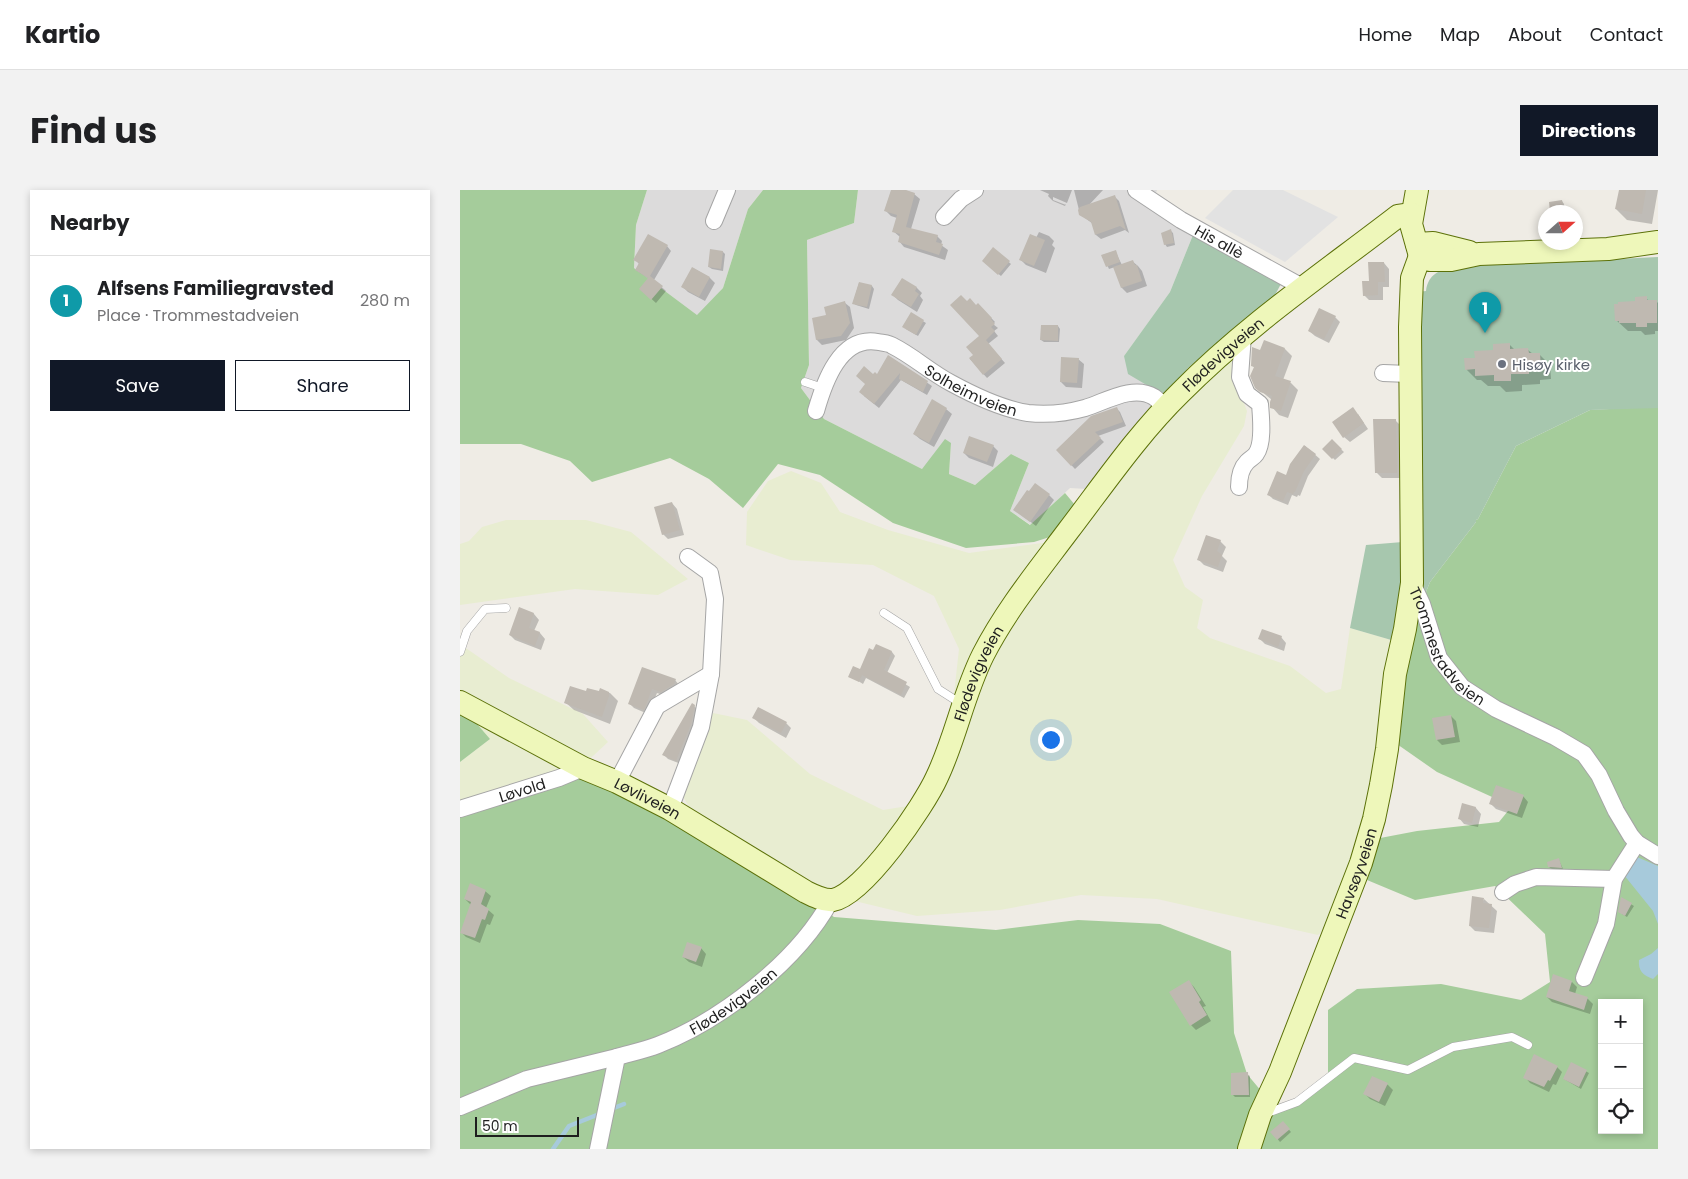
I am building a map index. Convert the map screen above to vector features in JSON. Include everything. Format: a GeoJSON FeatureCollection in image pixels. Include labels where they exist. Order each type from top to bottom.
{"type":"FeatureCollection","features":[{"type":"Feature","properties":{"kind":"main road"},"geometry":{"type":"LineString","coordinates":[[1417,190],[1411,224],[1418,250],[1430,260],[1445,260],[1479,254],[1608,249],[1658,242]]}},
{"type":"Feature","properties":{"kind":"main road","name":"Flødevigveien"},"geometry":{"type":"LineString","coordinates":[[831,900],[845,895],[858,885],[919,810],[930,793],[947,754],[962,704],[983,654],[998,628],[1043,564],[1146,429],[1165,407],[1219,355],[1243,335],[1398,216],[1412,214]]}},
{"type":"Feature","properties":{"kind":"main road","name":"Trommestadveien"},"geometry":{"type":"LineString","coordinates":[[1412,583],[1409,374],[1412,278],[1418,250]]}},
{"type":"Feature","properties":{"kind":"main road","name":"Havsøyveien"},"geometry":{"type":"LineString","coordinates":[[1249,1149],[1260,1116],[1280,1072],[1361,863],[1374,819],[1387,749],[1395,674],[1405,629],[1412,583]]}},
{"type":"Feature","properties":{"kind":"main road","name":"Løvliveien"},"geometry":{"type":"LineString","coordinates":[[460,702],[583,768],[617,782],[670,809],[806,892],[819,898],[831,900]]}},
{"type":"Feature","properties":{"kind":"street"},"geometry":{"type":"LineString","coordinates":[[714,221],[727,190]]}},
{"type":"Feature","properties":{"kind":"street"},"geometry":{"type":"LineString","coordinates":[[944,218],[961,199],[975,190]]}},
{"type":"Feature","properties":{"kind":"street","name":"His allè"},"geometry":{"type":"LineString","coordinates":[[1136,190],[1181,220],[1304,288]]}},
{"type":"Feature","properties":{"kind":"street"},"geometry":{"type":"LineString","coordinates":[[1239,487],[1239,477],[1242,469],[1256,455],[1260,446],[1261,420],[1260,404],[1247,394],[1240,377],[1243,335]]}},
{"type":"Feature","properties":{"kind":"street","name":"Solheimveien"},"geometry":{"type":"LineString","coordinates":[[816,411],[823,388],[833,368],[845,353],[857,345],[871,341],[892,345],[950,383],[1016,410],[1046,414],[1068,411],[1085,408],[1111,397],[1128,393],[1153,396],[1165,407]]}},
{"type":"Feature","properties":{"kind":"street"},"geometry":{"type":"LineString","coordinates":[[1383,373],[1409,374]]}},
{"type":"Feature","properties":{"kind":"street"},"geometry":{"type":"LineString","coordinates":[[670,809],[701,727],[711,674],[715,599],[710,573],[688,557]]}},
{"type":"Feature","properties":{"kind":"street","name":"Trommestadveien"},"geometry":{"type":"LineString","coordinates":[[1412,583],[1422,604],[1439,658],[1462,687],[1496,709],[1555,737],[1584,754],[1599,775],[1616,811],[1631,836],[1637,843],[1658,856]]}},
{"type":"Feature","properties":{"kind":"street"},"geometry":{"type":"LineString","coordinates":[[617,782],[657,706],[711,674]]}},
{"type":"Feature","properties":{"kind":"street","name":"Løvold"},"geometry":{"type":"LineString","coordinates":[[460,809],[558,778],[583,768]]}},
{"type":"Feature","properties":{"kind":"street"},"geometry":{"type":"LineString","coordinates":[[1584,978],[1606,924],[1614,878],[1637,843]]}},
{"type":"Feature","properties":{"kind":"street"},"geometry":{"type":"LineString","coordinates":[[1503,892],[1515,884],[1536,877],[1614,878]]}},
{"type":"Feature","properties":{"kind":"street","name":"Flødevigveien"},"geometry":{"type":"LineString","coordinates":[[460,1106],[527,1079],[658,1045],[706,1022],[741,998],[784,962],[822,918],[831,900]]}},
{"type":"Feature","properties":{"kind":"street"},"geometry":{"type":"LineString","coordinates":[[600,1142],[609,1105],[617,1057]]}},
{"type":"Feature","properties":{"kind":"lane"},"geometry":{"type":"LineString","coordinates":[[804,382],[823,388]]}},
{"type":"Feature","properties":{"kind":"lane"},"geometry":{"type":"LineString","coordinates":[[460,652],[467,632],[485,609],[506,608]]}},
{"type":"Feature","properties":{"kind":"lane"},"geometry":{"type":"LineString","coordinates":[[884,612],[908,628],[938,689],[962,704]]}},
{"type":"Feature","properties":{"kind":"lane"},"geometry":{"type":"LineString","coordinates":[[1260,1116],[1297,1102],[1354,1058],[1408,1070],[1453,1048],[1512,1037],[1528,1045]]}},
{"type":"Feature","properties":{"kind":"shaded area"},"geometry":{"type":"Polygon","coordinates":[[[647,190],[763,190],[748,209],[723,288],[698,316],[634,268],[636,225],[647,190]]]}},
{"type":"Feature","properties":{"kind":"shaded area"},"geometry":{"type":"Polygon","coordinates":[[[858,190],[1157,190],[1153,202],[1193,235],[1170,292],[1124,356],[1168,394],[1103,490],[1070,488],[1031,525],[1010,511],[1029,463],[1011,454],[975,485],[949,474],[951,443],[922,469],[824,419],[801,388],[809,365],[807,240],[854,223],[858,190]]]}},
{"type":"Feature","properties":{"kind":"shaded area"},"geometry":{"type":"Polygon","coordinates":[[[1233,190],[1283,190],[1338,217],[1285,262],[1205,218],[1233,190]]]}},
{"type":"Feature","properties":{"kind":"green space"},"geometry":{"type":"Polygon","coordinates":[[[460,190],[647,190],[636,225],[634,268],[697,315],[723,288],[748,209],[763,190],[858,190],[854,223],[807,240],[809,365],[801,388],[824,419],[922,469],[945,439],[951,443],[949,474],[975,485],[1011,454],[1029,463],[1010,511],[1030,525],[1065,493],[1075,505],[1053,536],[1034,542],[966,548],[893,523],[820,475],[778,464],[743,508],[709,479],[670,458],[592,482],[570,461],[521,444],[460,444],[460,190]]]}},
{"type":"Feature","properties":{"kind":"green space"},"geometry":{"type":"Polygon","coordinates":[[[1193,235],[1282,282],[1275,295],[1188,368],[1168,394],[1160,393],[1128,374],[1124,356],[1170,292],[1193,235]]]}},
{"type":"Feature","properties":{"kind":"green space"},"geometry":{"type":"Polygon","coordinates":[[[1658,257],[1658,408],[1590,410],[1516,446],[1478,519],[1430,582],[1405,644],[1350,628],[1366,545],[1415,541],[1417,292],[1426,291],[1434,275],[1450,267],[1658,257]]]}},
{"type":"Feature","properties":{"kind":"green space"},"geometry":{"type":"Polygon","coordinates":[[[1235,349],[1236,383],[1247,411],[1244,426],[1202,496],[1173,560],[1185,587],[1203,600],[1197,628],[1210,638],[1290,666],[1326,693],[1341,689],[1350,628],[1405,644],[1346,908],[1318,935],[1157,899],[1081,895],[1000,910],[917,916],[838,897],[695,818],[679,789],[713,713],[747,720],[810,774],[883,810],[914,805],[950,730],[959,649],[934,596],[873,565],[790,560],[746,545],[747,512],[768,481],[791,471],[821,483],[840,512],[888,530],[969,553],[1050,542],[1235,349]]]}},
{"type":"Feature","properties":{"kind":"green space"},"geometry":{"type":"Polygon","coordinates":[[[1658,408],[1658,1149],[460,1149],[460,809],[578,770],[767,871],[834,917],[996,930],[1078,920],[1160,924],[1231,951],[1234,1033],[1247,1074],[1277,1110],[1328,1081],[1328,1010],[1357,989],[1441,984],[1521,1000],[1550,982],[1545,934],[1495,886],[1415,900],[1367,880],[1375,839],[1417,831],[1499,822],[1512,806],[1437,772],[1394,742],[1405,644],[1430,582],[1478,519],[1516,446],[1590,410],[1658,408]]]}},
{"type":"Feature","properties":{"kind":"green space"},"geometry":{"type":"Polygon","coordinates":[[[506,520],[586,520],[631,532],[688,579],[658,595],[575,589],[460,605],[460,544],[469,541],[482,527],[506,520]]]}},
{"type":"Feature","properties":{"kind":"green space"},"geometry":{"type":"Polygon","coordinates":[[[460,644],[509,678],[583,714],[608,742],[578,770],[460,809],[460,762],[490,739],[460,714],[460,644]]]}},
{"type":"Feature","properties":{"kind":"green space"},"geometry":{"type":"Polygon","coordinates":[[[460,714],[477,724],[490,739],[460,762],[460,714]]]}},
{"type":"Feature","properties":{"kind":"water"},"geometry":{"type":"Polygon","coordinates":[[[1637,857],[1658,866],[1658,924],[1653,911],[1624,875],[1637,857]]]}},
{"type":"Feature","properties":{"kind":"water"},"geometry":{"type":"Polygon","coordinates":[[[1658,948],[1658,974],[1653,979],[1642,972],[1639,967],[1639,960],[1658,948]]]}},
{"type":"Feature","properties":{"kind":"building"},"geometry":{"type":"Polygon","coordinates":[[[891,190],[906,190],[915,193],[906,227],[938,235],[936,242],[943,244],[939,255],[898,242],[900,234],[892,232],[897,215],[884,211],[891,190]]]}},
{"type":"Feature","properties":{"kind":"building"},"geometry":{"type":"Polygon","coordinates":[[[1619,190],[1646,190],[1642,214],[1615,209],[1619,190]]]}},
{"type":"Feature","properties":{"kind":"building"},"geometry":{"type":"Polygon","coordinates":[[[1115,195],[1126,230],[1120,226],[1095,235],[1091,222],[1079,215],[1078,210],[1080,207],[1115,195]]]}},
{"type":"Feature","properties":{"kind":"building"},"geometry":{"type":"Polygon","coordinates":[[[1562,200],[1563,205],[1549,205],[1549,202],[1562,200]]]}},
{"type":"Feature","properties":{"kind":"building"},"geometry":{"type":"Polygon","coordinates":[[[1171,229],[1174,243],[1164,245],[1161,233],[1171,229]]]}},
{"type":"Feature","properties":{"kind":"building"},"geometry":{"type":"Polygon","coordinates":[[[648,234],[668,245],[650,276],[663,286],[651,300],[639,289],[648,278],[635,270],[639,263],[633,260],[648,234]]]}},
{"type":"Feature","properties":{"kind":"building"},"geometry":{"type":"Polygon","coordinates":[[[1030,234],[1045,240],[1034,266],[1019,260],[1030,234]]]}},
{"type":"Feature","properties":{"kind":"building"},"geometry":{"type":"Polygon","coordinates":[[[993,247],[1010,261],[998,275],[982,261],[993,247]]]}},
{"type":"Feature","properties":{"kind":"building"},"geometry":{"type":"Polygon","coordinates":[[[710,249],[723,251],[721,269],[708,267],[710,249]]]}},
{"type":"Feature","properties":{"kind":"building"},"geometry":{"type":"Polygon","coordinates":[[[1116,250],[1120,262],[1106,267],[1101,255],[1116,250]]]}},
{"type":"Feature","properties":{"kind":"building"},"geometry":{"type":"Polygon","coordinates":[[[1133,260],[1135,265],[1137,265],[1142,281],[1121,288],[1113,267],[1133,260]]]}},
{"type":"Feature","properties":{"kind":"building"},"geometry":{"type":"Polygon","coordinates":[[[1368,262],[1384,262],[1385,282],[1378,282],[1378,295],[1363,296],[1362,281],[1369,281],[1368,262]]]}},
{"type":"Feature","properties":{"kind":"building"},"geometry":{"type":"Polygon","coordinates":[[[692,267],[710,277],[699,297],[681,287],[692,267]]]}},
{"type":"Feature","properties":{"kind":"building"},"geometry":{"type":"Polygon","coordinates":[[[902,278],[917,287],[915,291],[919,294],[911,307],[891,295],[902,278]]]}},
{"type":"Feature","properties":{"kind":"building"},"geometry":{"type":"Polygon","coordinates":[[[859,282],[872,285],[867,307],[852,304],[859,282]]]}},
{"type":"Feature","properties":{"kind":"building"},"geometry":{"type":"Polygon","coordinates":[[[961,295],[967,301],[970,298],[976,305],[978,303],[995,324],[991,327],[995,331],[986,340],[1002,359],[983,375],[969,358],[973,355],[966,347],[979,336],[950,305],[961,295]]]}},
{"type":"Feature","properties":{"kind":"building"},"geometry":{"type":"Polygon","coordinates":[[[1647,296],[1647,300],[1657,300],[1657,323],[1647,323],[1647,327],[1636,327],[1636,323],[1619,323],[1619,321],[1615,321],[1614,304],[1635,301],[1635,297],[1647,296]]]}},
{"type":"Feature","properties":{"kind":"building"},"geometry":{"type":"Polygon","coordinates":[[[845,301],[850,323],[841,336],[816,340],[812,318],[826,315],[824,307],[845,301]]]}},
{"type":"Feature","properties":{"kind":"building"},"geometry":{"type":"Polygon","coordinates":[[[1319,308],[1336,316],[1324,339],[1308,331],[1319,308]]]}},
{"type":"Feature","properties":{"kind":"building"},"geometry":{"type":"Polygon","coordinates":[[[911,312],[924,320],[916,335],[902,327],[911,312]]]}},
{"type":"Feature","properties":{"kind":"building"},"geometry":{"type":"Polygon","coordinates":[[[1041,325],[1058,325],[1058,341],[1040,340],[1041,325]]]}},
{"type":"Feature","properties":{"kind":"building"},"geometry":{"type":"Polygon","coordinates":[[[1264,340],[1285,348],[1275,376],[1291,381],[1281,411],[1270,408],[1272,396],[1255,388],[1250,376],[1254,367],[1251,366],[1252,347],[1260,350],[1264,340]]]}},
{"type":"Feature","properties":{"kind":"building","name":"Hisøy kirke"},"geometry":{"type":"Polygon","coordinates":[[[1510,343],[1510,349],[1528,348],[1529,353],[1540,353],[1541,369],[1529,369],[1529,374],[1511,374],[1511,381],[1494,381],[1494,375],[1475,376],[1475,369],[1465,370],[1464,358],[1475,358],[1474,351],[1493,350],[1493,344],[1510,343]]]}},
{"type":"Feature","properties":{"kind":"building"},"geometry":{"type":"Polygon","coordinates":[[[888,355],[928,381],[923,392],[899,379],[900,373],[874,404],[859,392],[865,384],[856,376],[864,366],[873,374],[875,372],[877,374],[888,355]]]}},
{"type":"Feature","properties":{"kind":"building"},"geometry":{"type":"Polygon","coordinates":[[[1061,357],[1079,358],[1077,383],[1060,382],[1061,357]]]}},
{"type":"Feature","properties":{"kind":"building"},"geometry":{"type":"Polygon","coordinates":[[[932,399],[947,408],[929,443],[913,434],[932,399]]]}},
{"type":"Feature","properties":{"kind":"building"},"geometry":{"type":"Polygon","coordinates":[[[1117,407],[1123,422],[1095,432],[1101,438],[1071,466],[1056,450],[1091,416],[1117,407]]]}},
{"type":"Feature","properties":{"kind":"building"},"geometry":{"type":"Polygon","coordinates":[[[1353,407],[1364,423],[1343,438],[1332,422],[1353,407]]]}},
{"type":"Feature","properties":{"kind":"building"},"geometry":{"type":"Polygon","coordinates":[[[1373,419],[1396,419],[1397,473],[1375,473],[1373,419]]]}},
{"type":"Feature","properties":{"kind":"building"},"geometry":{"type":"Polygon","coordinates":[[[969,436],[994,445],[987,462],[963,453],[969,436]]]}},
{"type":"Feature","properties":{"kind":"building"},"geometry":{"type":"Polygon","coordinates":[[[1332,439],[1342,449],[1332,459],[1322,449],[1332,439]]]}},
{"type":"Feature","properties":{"kind":"building"},"geometry":{"type":"Polygon","coordinates":[[[1304,445],[1316,454],[1304,471],[1295,492],[1293,494],[1287,492],[1283,501],[1267,495],[1277,471],[1286,475],[1290,464],[1304,445]]]}},
{"type":"Feature","properties":{"kind":"building"},"geometry":{"type":"Polygon","coordinates":[[[1035,483],[1050,494],[1030,522],[1013,510],[1027,490],[1029,491],[1035,483]]]}},
{"type":"Feature","properties":{"kind":"building"},"geometry":{"type":"Polygon","coordinates":[[[672,502],[680,530],[662,535],[654,507],[672,502]]]}},
{"type":"Feature","properties":{"kind":"building"},"geometry":{"type":"Polygon","coordinates":[[[1206,535],[1221,540],[1217,551],[1222,555],[1218,567],[1197,560],[1206,535]]]}},
{"type":"Feature","properties":{"kind":"building"},"geometry":{"type":"Polygon","coordinates":[[[519,607],[534,613],[529,628],[540,632],[535,646],[509,635],[519,607]]]}},
{"type":"Feature","properties":{"kind":"building"},"geometry":{"type":"Polygon","coordinates":[[[1262,629],[1282,636],[1278,647],[1258,639],[1262,629]]]}},
{"type":"Feature","properties":{"kind":"building"},"geometry":{"type":"Polygon","coordinates":[[[876,644],[892,651],[884,670],[907,682],[901,695],[862,675],[859,682],[848,677],[853,666],[860,669],[869,648],[873,650],[876,644]]]}},
{"type":"Feature","properties":{"kind":"building"},"geometry":{"type":"Polygon","coordinates":[[[642,667],[676,679],[674,684],[661,692],[652,689],[644,710],[628,704],[642,667]]]}},
{"type":"Feature","properties":{"kind":"building"},"geometry":{"type":"Polygon","coordinates":[[[570,686],[586,691],[587,688],[599,691],[600,688],[609,692],[602,717],[564,703],[570,686]]]}},
{"type":"Feature","properties":{"kind":"building"},"geometry":{"type":"Polygon","coordinates":[[[692,703],[695,705],[691,724],[676,761],[662,755],[692,703]]]}},
{"type":"Feature","properties":{"kind":"building"},"geometry":{"type":"Polygon","coordinates":[[[758,707],[787,722],[781,733],[752,718],[758,707]]]}},
{"type":"Feature","properties":{"kind":"building"},"geometry":{"type":"Polygon","coordinates":[[[1451,715],[1455,737],[1436,740],[1432,718],[1451,715]]]}},
{"type":"Feature","properties":{"kind":"building"},"geometry":{"type":"Polygon","coordinates":[[[1496,785],[1524,795],[1517,814],[1489,804],[1496,785]]]}},
{"type":"Feature","properties":{"kind":"building"},"geometry":{"type":"Polygon","coordinates":[[[1462,803],[1476,807],[1472,823],[1458,819],[1462,803]]]}},
{"type":"Feature","properties":{"kind":"building"},"geometry":{"type":"Polygon","coordinates":[[[1559,858],[1562,868],[1548,867],[1547,862],[1559,858]]]}},
{"type":"Feature","properties":{"kind":"building"},"geometry":{"type":"Polygon","coordinates":[[[470,883],[486,890],[481,904],[489,909],[485,920],[482,919],[475,938],[460,933],[471,902],[464,899],[470,883]]]}},
{"type":"Feature","properties":{"kind":"building"},"geometry":{"type":"Polygon","coordinates":[[[1472,896],[1484,898],[1483,903],[1492,904],[1489,928],[1469,926],[1472,896]]]}},
{"type":"Feature","properties":{"kind":"building"},"geometry":{"type":"Polygon","coordinates":[[[1621,897],[1632,903],[1625,916],[1618,912],[1621,897]]]}},
{"type":"Feature","properties":{"kind":"building"},"geometry":{"type":"Polygon","coordinates":[[[687,942],[702,947],[696,962],[682,957],[687,942]]]}},
{"type":"Feature","properties":{"kind":"building"},"geometry":{"type":"Polygon","coordinates":[[[1553,974],[1572,981],[1569,991],[1588,997],[1584,1010],[1546,997],[1553,974]]]}},
{"type":"Feature","properties":{"kind":"building"},"geometry":{"type":"Polygon","coordinates":[[[1189,980],[1201,1000],[1199,1002],[1207,1015],[1190,1026],[1169,992],[1189,980]]]}},
{"type":"Feature","properties":{"kind":"building"},"geometry":{"type":"Polygon","coordinates":[[[1534,1054],[1558,1066],[1550,1081],[1548,1080],[1544,1087],[1523,1078],[1534,1054]]]}},
{"type":"Feature","properties":{"kind":"building"},"geometry":{"type":"Polygon","coordinates":[[[1571,1062],[1587,1070],[1579,1087],[1563,1079],[1571,1062]]]}},
{"type":"Feature","properties":{"kind":"building"},"geometry":{"type":"Polygon","coordinates":[[[1248,1072],[1249,1095],[1231,1095],[1231,1073],[1248,1072]]]}},
{"type":"Feature","properties":{"kind":"building"},"geometry":{"type":"Polygon","coordinates":[[[1372,1076],[1388,1083],[1379,1102],[1363,1094],[1372,1076]]]}},
{"type":"Feature","properties":{"kind":"building"},"geometry":{"type":"Polygon","coordinates":[[[1283,1121],[1290,1129],[1277,1140],[1270,1132],[1283,1121]]]}},
{"type":"Feature","properties":{"kind":"waterway"},"geometry":{"type":"LineString","coordinates":[[609,1110],[624,1104]]}},
{"type":"Feature","properties":{"kind":"waterway"},"geometry":{"type":"LineString","coordinates":[[553,1149],[569,1126],[602,1113]]}},
{"type":"Feature","properties":{"kind":"place","name":"Alfsens Familiegravsted"},"geometry":{"type":"Point","coordinates":[1485,333]}},
{"type":"Feature","properties":{"kind":"place","name":"Hisøy kirke"},"geometry":{"type":"Point","coordinates":[1502,364]}}]}
